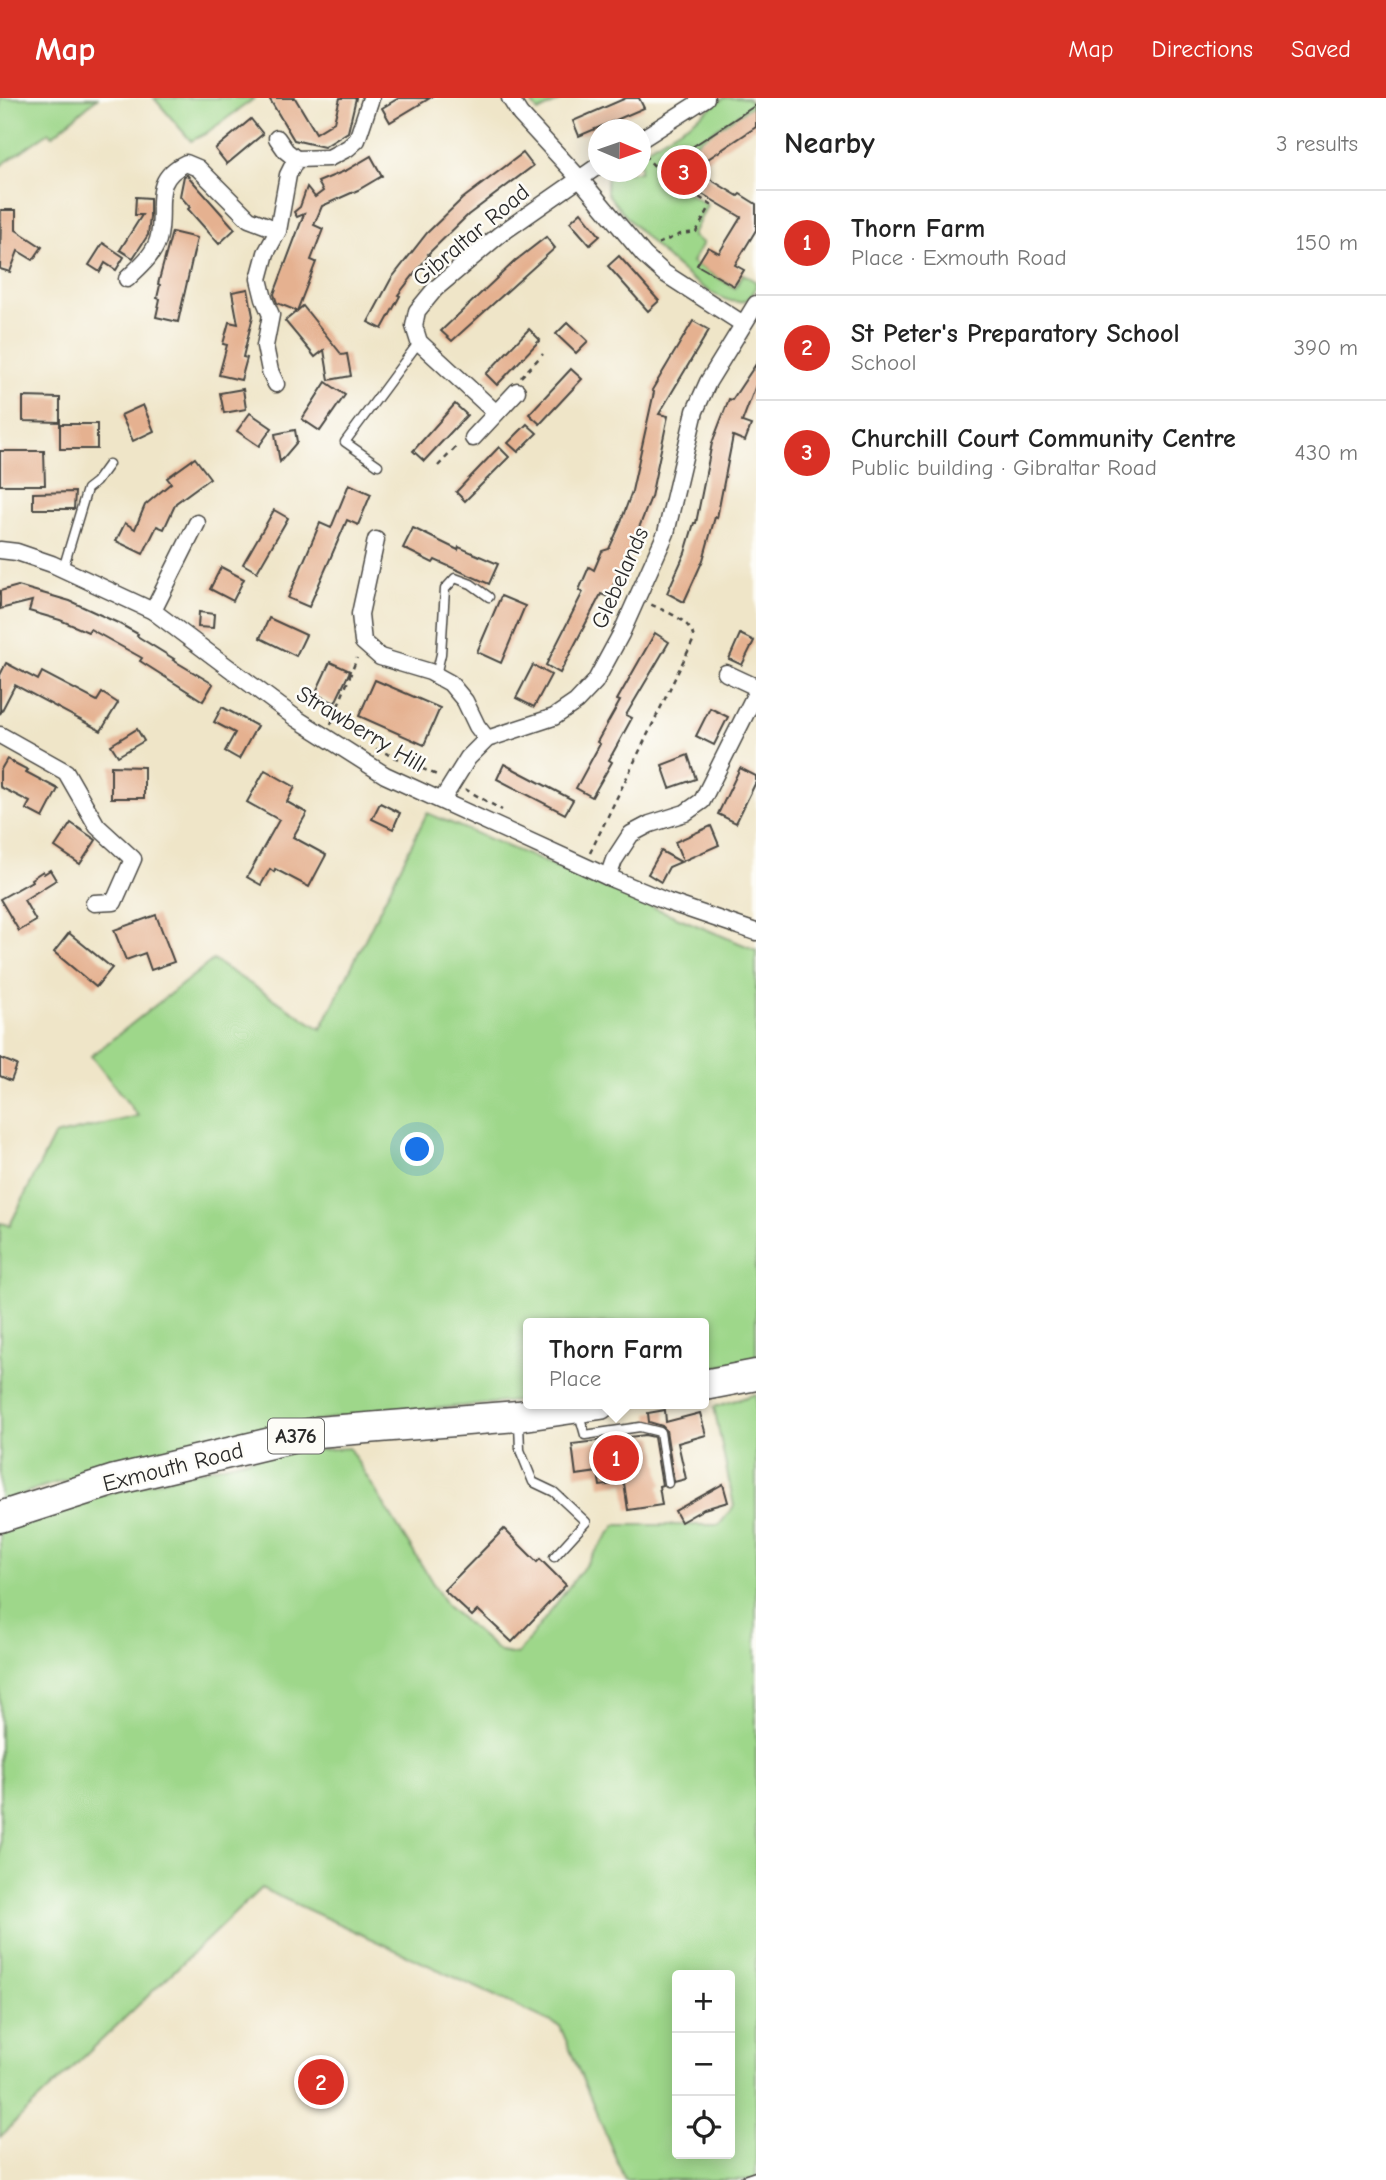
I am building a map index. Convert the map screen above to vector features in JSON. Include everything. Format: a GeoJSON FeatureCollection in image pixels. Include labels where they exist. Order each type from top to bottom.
{"type":"FeatureCollection","features":[{"type":"Feature","properties":{"kind":"highway"},"geometry":{"type":"LineString","coordinates":[[709,1384],[756,1375]]}},
{"type":"Feature","properties":{"kind":"highway","name":"Exmouth Road"},"geometry":{"type":"LineString","coordinates":[[0,1517],[115,1480],[304,1435],[568,1409]]}},
{"type":"Feature","properties":{"kind":"street"},"geometry":{"type":"LineString","coordinates":[[277,138],[296,159],[329,158],[357,140],[371,98]]}},
{"type":"Feature","properties":{"kind":"street"},"geometry":{"type":"LineString","coordinates":[[510,98],[520,114],[644,255],[664,273],[743,324]]}},
{"type":"Feature","properties":{"kind":"street"},"geometry":{"type":"LineString","coordinates":[[651,133],[706,98]]}},
{"type":"Feature","properties":{"kind":"street"},"geometry":{"type":"LineString","coordinates":[[276,384],[270,371],[265,346],[271,315],[259,279],[266,253],[278,230],[288,174],[296,159]]}},
{"type":"Feature","properties":{"kind":"street"},"geometry":{"type":"LineString","coordinates":[[127,279],[148,258],[159,237],[161,187],[175,168],[186,163],[198,168],[249,219],[278,230]]}},
{"type":"Feature","properties":{"kind":"street","name":"Gibraltar Road"},"geometry":{"type":"LineString","coordinates":[[419,341],[414,326],[417,310],[435,289],[499,235],[588,172]]}},
{"type":"Feature","properties":{"kind":"street","name":"Glebelands"},"geometry":{"type":"LineString","coordinates":[[486,739],[554,717],[576,702],[595,682],[621,634],[666,533],[695,411],[708,382],[756,304]]}},
{"type":"Feature","properties":{"kind":"street"},"geometry":{"type":"LineString","coordinates":[[419,341],[496,413]]}},
{"type":"Feature","properties":{"kind":"street"},"geometry":{"type":"LineString","coordinates":[[473,438],[517,391]]}},
{"type":"Feature","properties":{"kind":"street"},"geometry":{"type":"LineString","coordinates":[[153,611],[197,523]]}},
{"type":"Feature","properties":{"kind":"street"},"geometry":{"type":"LineString","coordinates":[[376,540],[360,614],[363,642],[380,657],[406,663],[450,683],[465,701],[486,739],[468,758],[442,800]]}},
{"type":"Feature","properties":{"kind":"street","name":"Strawberry Hill"},"geometry":{"type":"LineString","coordinates":[[0,550],[17,552],[63,569],[153,611],[324,738],[385,775],[608,877],[668,902],[756,932]]}},
{"type":"Feature","properties":{"kind":"street"},"geometry":{"type":"LineString","coordinates":[[726,673],[756,687]]}},
{"type":"Feature","properties":{"kind":"street"},"geometry":{"type":"LineString","coordinates":[[608,877],[614,860],[631,834],[650,824],[685,813],[702,800],[756,693]]}},
{"type":"Feature","properties":{"kind":"street"},"geometry":{"type":"LineString","coordinates":[[0,735],[66,772],[97,826],[133,859],[114,902],[94,903]]}},
{"type":"Feature","properties":{"kind":"lane"},"geometry":{"type":"LineString","coordinates":[[379,466],[345,442],[419,341]]}},
{"type":"Feature","properties":{"kind":"lane"},"geometry":{"type":"LineString","coordinates":[[63,569],[86,489],[96,482],[109,464]]}},
{"type":"Feature","properties":{"kind":"lane"},"geometry":{"type":"LineString","coordinates":[[436,675],[441,654],[445,589],[455,578],[471,584],[489,597]]}},
{"type":"Feature","properties":{"kind":"lane"},"geometry":{"type":"LineString","coordinates":[[589,1409],[585,1436],[640,1427],[660,1432],[668,1483]]}},
{"type":"Feature","properties":{"kind":"lane"},"geometry":{"type":"LineString","coordinates":[[518,1416],[520,1450],[533,1482],[554,1492],[586,1522],[554,1557]]}},
{"type":"Feature","properties":{"kind":"lane"},"geometry":{"type":"LineString","coordinates":[[744,2180],[756,2176]]}},
{"type":"Feature","properties":{"kind":"path"},"geometry":{"type":"LineString","coordinates":[[644,255],[667,239],[696,232],[711,205],[659,171],[651,162]]}},
{"type":"Feature","properties":{"kind":"path"},"geometry":{"type":"LineString","coordinates":[[583,866],[694,639],[693,631],[685,622],[637,597]]}},
{"type":"Feature","properties":{"kind":"path"},"geometry":{"type":"LineString","coordinates":[[324,738],[363,642]]}},
{"type":"Feature","properties":{"kind":"green space"},"geometry":{"type":"Polygon","coordinates":[[[0,98],[97,98],[52,136],[49,132],[0,166],[0,98]]]}},
{"type":"Feature","properties":{"kind":"green space"},"geometry":{"type":"Polygon","coordinates":[[[154,98],[255,98],[191,141],[154,98]]]}},
{"type":"Feature","properties":{"kind":"green space"},"geometry":{"type":"Polygon","coordinates":[[[528,98],[565,98],[538,112],[528,98]]]}},
{"type":"Feature","properties":{"kind":"green space"},"geometry":{"type":"Polygon","coordinates":[[[724,98],[748,98],[753,105],[678,154],[663,177],[707,205],[692,236],[703,243],[692,262],[735,288],[743,274],[756,282],[754,293],[746,300],[732,301],[692,280],[650,242],[607,193],[607,182],[651,182],[651,146],[724,98]]]}},
{"type":"Feature","properties":{"kind":"green space"},"geometry":{"type":"Polygon","coordinates":[[[427,813],[756,950],[756,1360],[709,1368],[709,1318],[523,1318],[523,1400],[334,1418],[173,1451],[45,1486],[0,1502],[0,1223],[10,1225],[54,1136],[138,1116],[91,1056],[213,960],[321,1029],[427,813]]]}},
{"type":"Feature","properties":{"kind":"green space"},"geometry":{"type":"Polygon","coordinates":[[[756,1394],[756,2180],[625,2180],[560,2026],[261,1888],[0,2137],[0,1529],[62,1504],[274,1453],[349,1448],[447,1606],[500,1652],[517,1655],[616,1525],[719,1525],[734,1506],[714,1407],[756,1394]]]}},
{"type":"Feature","properties":{"kind":"building"},"geometry":{"type":"Polygon","coordinates":[[[269,98],[295,98],[316,133],[334,122],[340,98],[356,98],[348,132],[324,147],[294,140],[269,98]]]}},
{"type":"Feature","properties":{"kind":"building"},"geometry":{"type":"Polygon","coordinates":[[[399,98],[430,98],[390,122],[382,108],[399,98]]]}},
{"type":"Feature","properties":{"kind":"building"},"geometry":{"type":"Polygon","coordinates":[[[626,98],[639,98],[644,108],[618,119],[588,119],[588,132],[579,136],[573,121],[626,98]]]}},
{"type":"Feature","properties":{"kind":"building"},"geometry":{"type":"Polygon","coordinates":[[[756,105],[756,127],[693,169],[756,204],[756,230],[735,265],[744,270],[734,286],[697,265],[708,247],[719,253],[741,217],[699,192],[701,188],[669,169],[677,157],[756,105]]]}},
{"type":"Feature","properties":{"kind":"building"},"geometry":{"type":"Polygon","coordinates":[[[251,119],[263,134],[227,164],[215,149],[251,119]]]}},
{"type":"Feature","properties":{"kind":"building"},"geometry":{"type":"Polygon","coordinates":[[[523,153],[533,166],[468,215],[428,254],[398,295],[400,296],[382,329],[368,322],[391,279],[427,233],[462,199],[523,153]]]}},
{"type":"Feature","properties":{"kind":"building"},"geometry":{"type":"Polygon","coordinates":[[[371,156],[382,176],[322,206],[314,225],[323,229],[311,260],[316,262],[297,311],[277,303],[274,294],[304,214],[297,217],[294,212],[300,207],[307,187],[315,197],[323,191],[318,182],[371,156]]]}},
{"type":"Feature","properties":{"kind":"building"},"geometry":{"type":"Polygon","coordinates":[[[187,175],[235,229],[219,244],[180,196],[184,176],[187,175]]]}},
{"type":"Feature","properties":{"kind":"building"},"geometry":{"type":"Polygon","coordinates":[[[136,197],[150,198],[150,217],[148,235],[133,258],[120,250],[142,215],[135,215],[136,197]]]}},
{"type":"Feature","properties":{"kind":"building"},"geometry":{"type":"Polygon","coordinates":[[[1,210],[16,210],[16,230],[42,247],[33,260],[18,251],[10,272],[0,269],[1,210]]]}},
{"type":"Feature","properties":{"kind":"building"},"geometry":{"type":"Polygon","coordinates":[[[581,212],[600,236],[590,245],[570,222],[581,212]]]}},
{"type":"Feature","properties":{"kind":"building"},"geometry":{"type":"Polygon","coordinates":[[[172,232],[197,238],[178,322],[156,317],[160,299],[157,298],[158,284],[172,232]]]}},
{"type":"Feature","properties":{"kind":"building"},"geometry":{"type":"Polygon","coordinates":[[[546,237],[555,248],[452,341],[441,331],[515,261],[546,237]]]}},
{"type":"Feature","properties":{"kind":"building"},"geometry":{"type":"Polygon","coordinates":[[[103,243],[124,257],[116,270],[105,263],[100,272],[89,265],[103,243]]]}},
{"type":"Feature","properties":{"kind":"building"},"geometry":{"type":"Polygon","coordinates":[[[619,256],[659,301],[648,311],[608,266],[619,256]]]}},
{"type":"Feature","properties":{"kind":"building"},"geometry":{"type":"Polygon","coordinates":[[[248,289],[253,316],[243,357],[247,358],[241,380],[219,375],[227,345],[223,344],[229,322],[238,324],[232,292],[248,289]]]}},
{"type":"Feature","properties":{"kind":"building"},"geometry":{"type":"Polygon","coordinates":[[[303,306],[342,355],[347,354],[351,376],[329,380],[324,350],[315,357],[285,321],[303,306]]]}},
{"type":"Feature","properties":{"kind":"building"},"geometry":{"type":"Polygon","coordinates":[[[693,321],[709,330],[659,414],[668,416],[651,497],[608,597],[601,594],[560,673],[546,665],[583,592],[579,590],[589,567],[594,570],[602,551],[609,549],[619,527],[632,491],[654,392],[652,390],[693,321]]]}},
{"type":"Feature","properties":{"kind":"building"},"geometry":{"type":"Polygon","coordinates":[[[568,322],[588,341],[576,353],[556,334],[568,322]]]}},
{"type":"Feature","properties":{"kind":"building"},"geometry":{"type":"Polygon","coordinates":[[[529,329],[540,340],[497,385],[486,374],[529,329]]]}},
{"type":"Feature","properties":{"kind":"building"},"geometry":{"type":"Polygon","coordinates":[[[756,364],[756,385],[742,422],[751,425],[745,441],[733,436],[717,518],[715,517],[703,560],[684,602],[667,593],[696,523],[712,443],[729,399],[732,400],[756,364]]]}},
{"type":"Feature","properties":{"kind":"building"},"geometry":{"type":"Polygon","coordinates":[[[571,369],[582,379],[540,424],[529,414],[571,369]]]}},
{"type":"Feature","properties":{"kind":"building"},"geometry":{"type":"Polygon","coordinates":[[[326,382],[345,395],[320,431],[302,419],[326,382]]]}},
{"type":"Feature","properties":{"kind":"building"},"geometry":{"type":"Polygon","coordinates":[[[243,389],[246,409],[224,413],[220,393],[243,389]]]}},
{"type":"Feature","properties":{"kind":"building"},"geometry":{"type":"Polygon","coordinates":[[[23,397],[60,398],[60,422],[23,421],[23,397]]]}},
{"type":"Feature","properties":{"kind":"building"},"geometry":{"type":"Polygon","coordinates":[[[455,404],[467,415],[424,461],[413,451],[455,404]]]}},
{"type":"Feature","properties":{"kind":"building"},"geometry":{"type":"Polygon","coordinates":[[[143,405],[154,431],[133,441],[121,415],[143,405]]]}},
{"type":"Feature","properties":{"kind":"building"},"geometry":{"type":"Polygon","coordinates":[[[250,413],[272,428],[259,446],[237,431],[250,413]]]}},
{"type":"Feature","properties":{"kind":"building"},"geometry":{"type":"Polygon","coordinates":[[[60,424],[97,424],[97,449],[60,449],[60,424]]]}},
{"type":"Feature","properties":{"kind":"building"},"geometry":{"type":"Polygon","coordinates":[[[527,424],[537,433],[518,452],[508,443],[527,424]]]}},
{"type":"Feature","properties":{"kind":"building"},"geometry":{"type":"Polygon","coordinates":[[[295,430],[297,442],[280,462],[275,434],[295,430]]]}},
{"type":"Feature","properties":{"kind":"building"},"geometry":{"type":"Polygon","coordinates":[[[499,447],[509,457],[465,501],[456,492],[499,447]]]}},
{"type":"Feature","properties":{"kind":"building"},"geometry":{"type":"Polygon","coordinates":[[[0,451],[44,451],[45,485],[0,485],[0,451]]]}},
{"type":"Feature","properties":{"kind":"building"},"geometry":{"type":"Polygon","coordinates":[[[195,458],[210,478],[176,503],[164,529],[157,526],[143,554],[116,541],[125,523],[135,529],[145,505],[171,483],[167,478],[195,458]]]}},
{"type":"Feature","properties":{"kind":"building"},"geometry":{"type":"Polygon","coordinates":[[[349,484],[371,494],[358,525],[347,520],[309,607],[288,598],[320,523],[331,528],[349,484]]]}},
{"type":"Feature","properties":{"kind":"building"},"geometry":{"type":"Polygon","coordinates":[[[75,492],[74,509],[33,509],[33,493],[75,492]]]}},
{"type":"Feature","properties":{"kind":"building"},"geometry":{"type":"Polygon","coordinates":[[[274,510],[288,518],[257,572],[243,564],[274,510]]]}},
{"type":"Feature","properties":{"kind":"building"},"geometry":{"type":"Polygon","coordinates":[[[413,528],[458,550],[459,547],[498,564],[489,584],[435,560],[433,563],[403,548],[413,528]]]}},
{"type":"Feature","properties":{"kind":"building"},"geometry":{"type":"Polygon","coordinates":[[[221,567],[244,579],[233,601],[210,589],[221,567]]]}},
{"type":"Feature","properties":{"kind":"building"},"geometry":{"type":"Polygon","coordinates":[[[18,586],[70,601],[118,623],[213,684],[203,701],[140,661],[142,658],[90,629],[88,632],[29,611],[32,601],[0,609],[0,591],[18,586]]]}},
{"type":"Feature","properties":{"kind":"building"},"geometry":{"type":"Polygon","coordinates":[[[501,596],[525,606],[501,663],[477,652],[501,596]]]}},
{"type":"Feature","properties":{"kind":"building"},"geometry":{"type":"Polygon","coordinates":[[[199,612],[214,614],[213,628],[198,627],[199,612]]]}},
{"type":"Feature","properties":{"kind":"building"},"geometry":{"type":"Polygon","coordinates":[[[269,618],[306,635],[296,656],[260,638],[269,618]]]}},
{"type":"Feature","properties":{"kind":"building"},"geometry":{"type":"Polygon","coordinates":[[[655,633],[669,642],[626,715],[632,718],[592,797],[576,788],[600,744],[597,742],[620,701],[617,700],[655,633]]]}},
{"type":"Feature","properties":{"kind":"building"},"geometry":{"type":"Polygon","coordinates":[[[740,634],[754,641],[742,665],[729,659],[740,634]]]}},
{"type":"Feature","properties":{"kind":"building"},"geometry":{"type":"Polygon","coordinates":[[[330,662],[350,671],[335,703],[315,694],[330,662]]]}},
{"type":"Feature","properties":{"kind":"building"},"geometry":{"type":"Polygon","coordinates":[[[6,663],[38,680],[42,672],[97,701],[102,693],[118,703],[101,731],[15,685],[0,714],[0,675],[6,663]]]}},
{"type":"Feature","properties":{"kind":"building"},"geometry":{"type":"Polygon","coordinates":[[[533,665],[551,675],[534,707],[516,698],[533,665]]]}},
{"type":"Feature","properties":{"kind":"building"},"geometry":{"type":"Polygon","coordinates":[[[375,680],[440,708],[424,745],[359,716],[375,680]]]}},
{"type":"Feature","properties":{"kind":"building"},"geometry":{"type":"Polygon","coordinates":[[[222,707],[257,726],[239,759],[225,751],[235,733],[214,722],[222,707]]]}},
{"type":"Feature","properties":{"kind":"building"},"geometry":{"type":"Polygon","coordinates":[[[710,708],[728,717],[714,745],[696,736],[710,708]]]}},
{"type":"Feature","properties":{"kind":"building"},"geometry":{"type":"Polygon","coordinates":[[[137,729],[144,741],[118,756],[111,745],[137,729]]]}},
{"type":"Feature","properties":{"kind":"building"},"geometry":{"type":"Polygon","coordinates":[[[688,755],[696,779],[670,788],[662,765],[688,755]]]}},
{"type":"Feature","properties":{"kind":"building"},"geometry":{"type":"Polygon","coordinates":[[[7,759],[58,789],[43,818],[26,809],[30,802],[0,787],[0,771],[7,759]]]}},
{"type":"Feature","properties":{"kind":"building"},"geometry":{"type":"Polygon","coordinates":[[[504,764],[573,800],[565,814],[497,779],[504,764]]]}},
{"type":"Feature","properties":{"kind":"building"},"geometry":{"type":"Polygon","coordinates":[[[111,766],[144,767],[144,798],[111,798],[111,766]]]}},
{"type":"Feature","properties":{"kind":"building"},"geometry":{"type":"Polygon","coordinates":[[[740,768],[756,776],[756,782],[736,823],[718,814],[740,768]]]}},
{"type":"Feature","properties":{"kind":"building"},"geometry":{"type":"Polygon","coordinates":[[[265,770],[295,787],[287,802],[307,813],[293,837],[326,855],[309,887],[275,869],[274,872],[270,869],[261,885],[247,877],[279,820],[247,802],[265,770]]]}},
{"type":"Feature","properties":{"kind":"building"},"geometry":{"type":"Polygon","coordinates":[[[380,803],[400,813],[393,829],[372,819],[380,803]]]}},
{"type":"Feature","properties":{"kind":"building"},"geometry":{"type":"Polygon","coordinates":[[[71,823],[96,840],[80,864],[55,847],[71,823]]]}},
{"type":"Feature","properties":{"kind":"building"},"geometry":{"type":"Polygon","coordinates":[[[711,826],[719,845],[683,861],[675,842],[711,826]]]}},
{"type":"Feature","properties":{"kind":"building"},"geometry":{"type":"Polygon","coordinates":[[[661,851],[681,862],[669,867],[661,882],[648,874],[661,851]]]}},
{"type":"Feature","properties":{"kind":"building"},"geometry":{"type":"Polygon","coordinates":[[[50,870],[56,880],[24,900],[36,921],[19,931],[0,899],[32,881],[31,879],[43,871],[44,874],[50,870]]]}},
{"type":"Feature","properties":{"kind":"building"},"geometry":{"type":"Polygon","coordinates":[[[156,915],[174,962],[151,970],[145,953],[126,960],[114,930],[156,915]]]}},
{"type":"Feature","properties":{"kind":"building"},"geometry":{"type":"Polygon","coordinates":[[[69,933],[112,968],[96,987],[54,952],[69,933]]]}},
{"type":"Feature","properties":{"kind":"building"},"geometry":{"type":"Polygon","coordinates":[[[0,1058],[17,1065],[11,1081],[0,1076],[0,1058]]]}},
{"type":"Feature","properties":{"kind":"building"},"geometry":{"type":"Polygon","coordinates":[[[665,1410],[666,1422],[700,1413],[706,1435],[678,1443],[686,1479],[674,1482],[666,1430],[649,1422],[648,1413],[665,1410]]]}},
{"type":"Feature","properties":{"kind":"building"},"geometry":{"type":"Polygon","coordinates":[[[645,1435],[654,1437],[662,1485],[659,1486],[662,1505],[628,1510],[624,1483],[600,1486],[598,1472],[576,1475],[572,1444],[645,1435]]]}},
{"type":"Feature","properties":{"kind":"building"},"geometry":{"type":"Polygon","coordinates":[[[723,1484],[728,1502],[704,1509],[681,1522],[675,1511],[723,1484]]]}},
{"type":"Feature","properties":{"kind":"building"},"geometry":{"type":"Polygon","coordinates":[[[504,1529],[537,1562],[540,1559],[566,1585],[512,1642],[478,1610],[472,1616],[444,1590],[504,1529]]]}},
{"type":"Feature","properties":{"kind":"place","name":"Churchill Court Community Centre"},"geometry":{"type":"Point","coordinates":[684,172]}},
{"type":"Feature","properties":{"kind":"place","name":"Thorn Farm"},"geometry":{"type":"Point","coordinates":[616,1458]}},
{"type":"Feature","properties":{"kind":"place","name":"St Peter's Preparatory School"},"geometry":{"type":"Point","coordinates":[321,2082]}}]}
